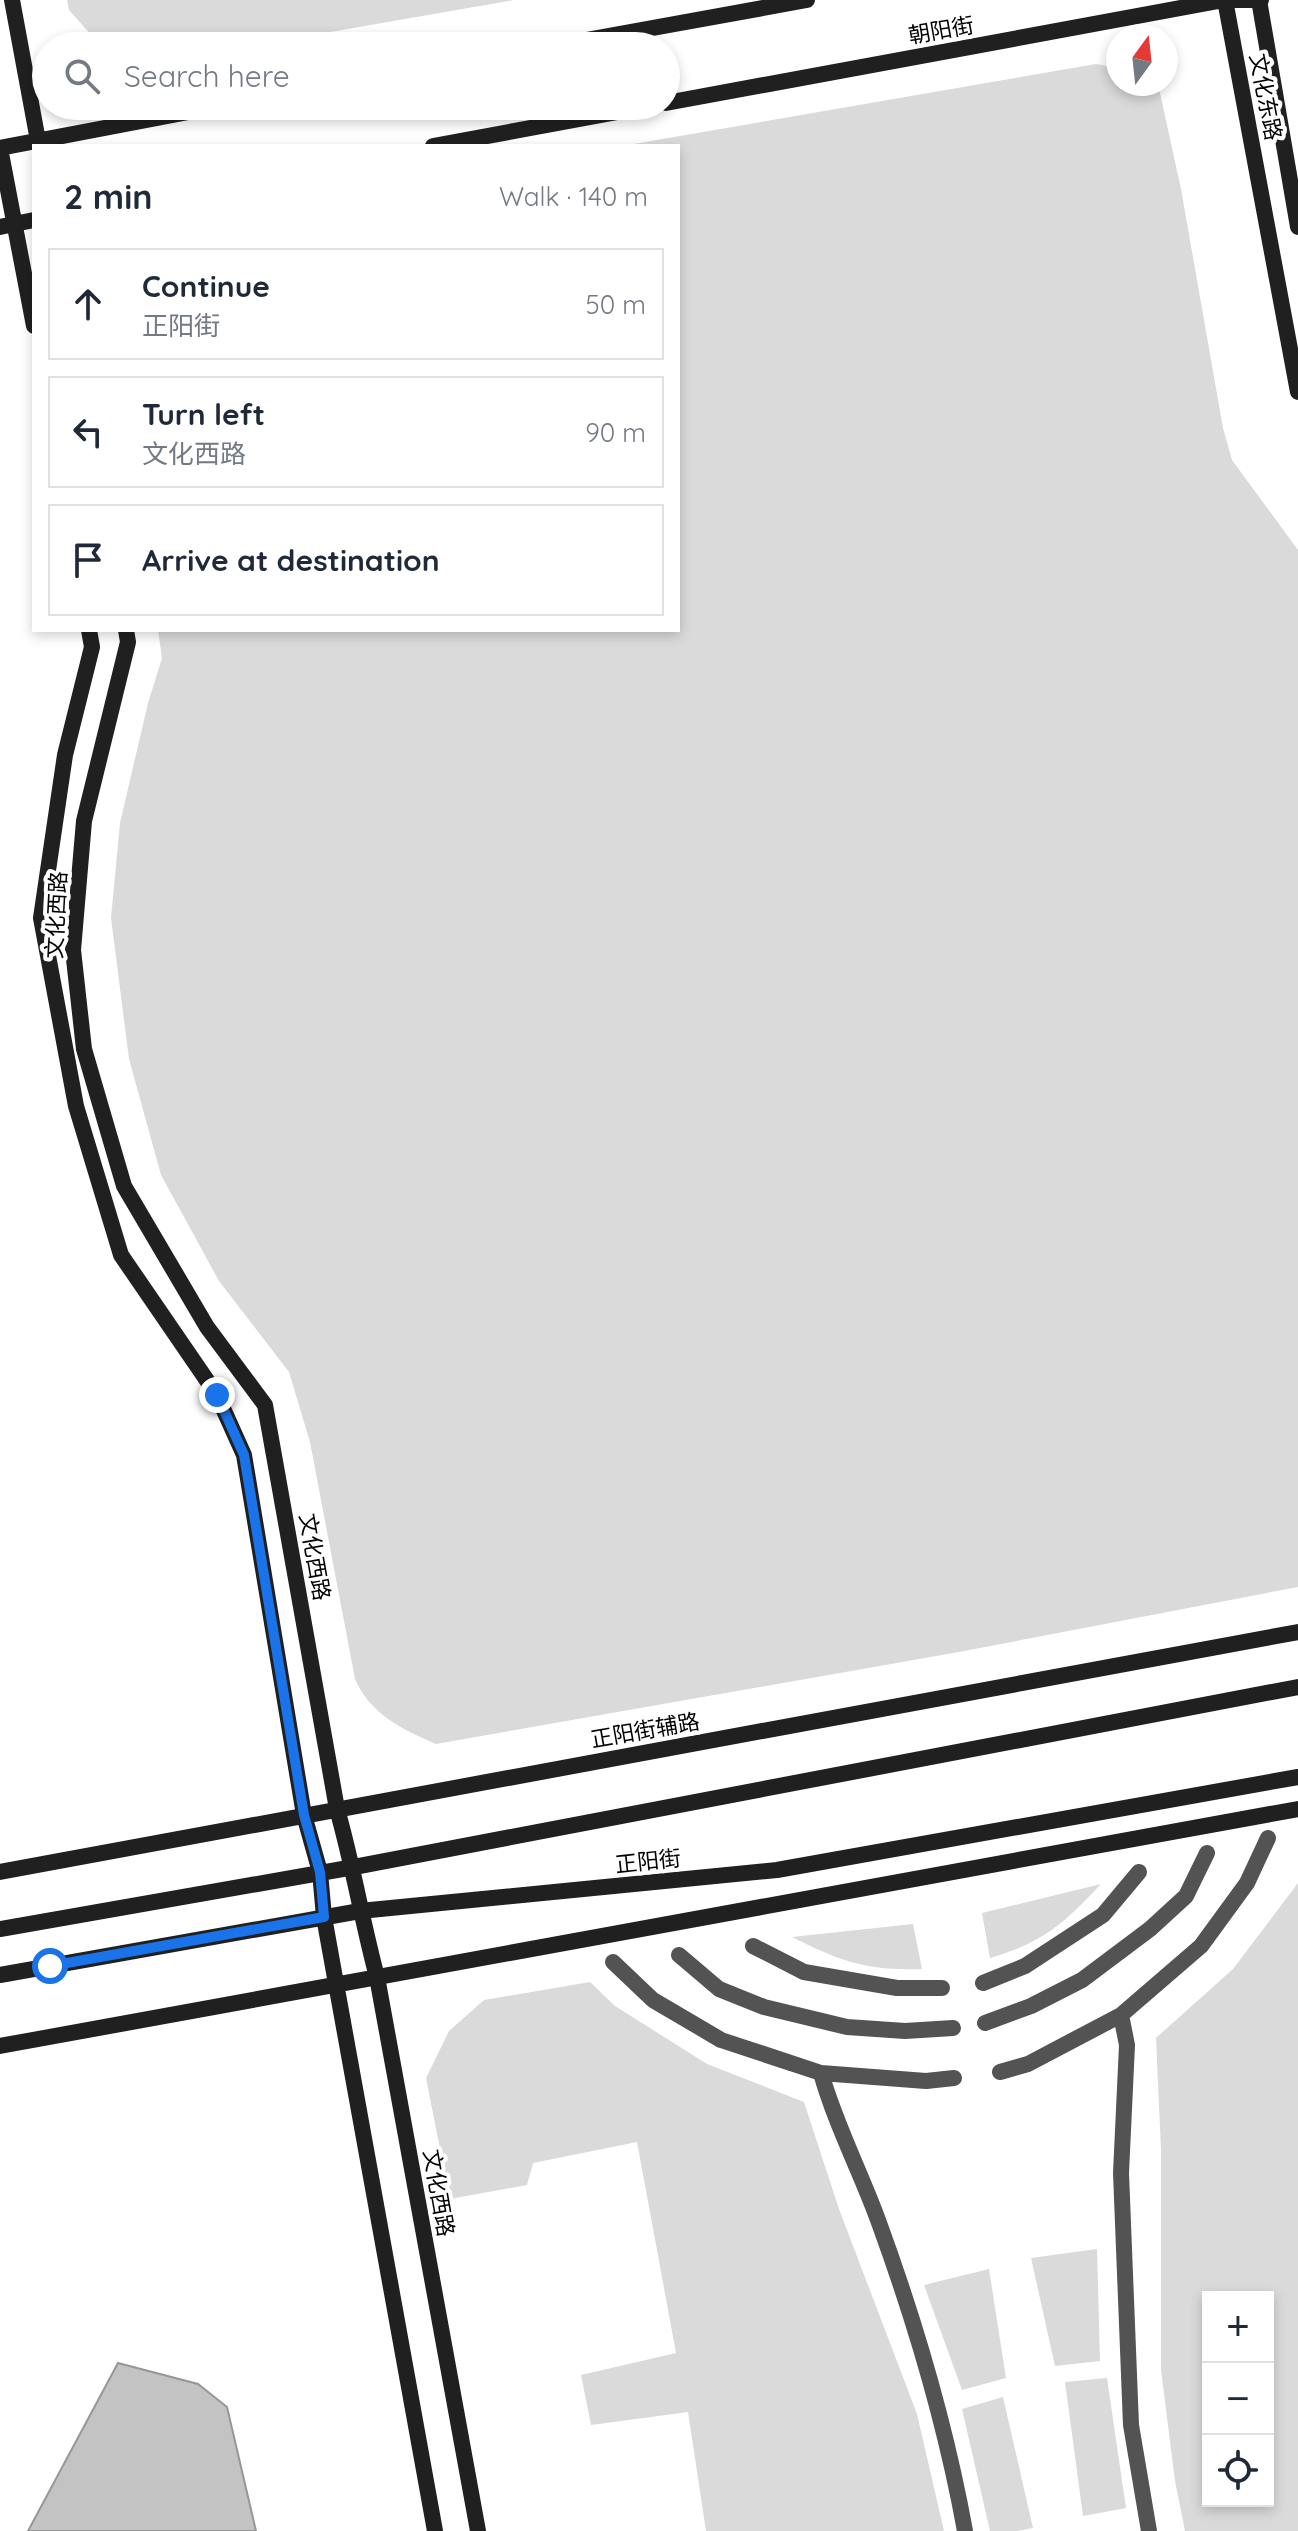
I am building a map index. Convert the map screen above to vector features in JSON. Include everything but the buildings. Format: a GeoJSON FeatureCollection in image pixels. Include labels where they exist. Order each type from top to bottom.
{"type":"FeatureCollection","features":[{"type":"Feature","properties":{"kind":"street"},"geometry":{"type":"LineString","coordinates":[[12,0],[32,109]]}},
{"type":"Feature","properties":{"kind":"street"},"geometry":{"type":"LineString","coordinates":[[630,32],[807,0]]}},
{"type":"Feature","properties":{"kind":"street","name":"朝阳街"},"geometry":{"type":"LineString","coordinates":[[680,100],[1225,0]]}},
{"type":"Feature","properties":{"kind":"street","name":"文化东路"},"geometry":{"type":"LineString","coordinates":[[1225,0],[1298,392]]}},
{"type":"Feature","properties":{"kind":"street"},"geometry":{"type":"LineString","coordinates":[[1235,0],[1260,0]]}},
{"type":"Feature","properties":{"kind":"street","name":"文化东路"},"geometry":{"type":"LineString","coordinates":[[1260,0],[1298,227]]}},
{"type":"Feature","properties":{"kind":"street"},"geometry":{"type":"LineString","coordinates":[[34,120],[38,142]]}},
{"type":"Feature","properties":{"kind":"street"},"geometry":{"type":"LineString","coordinates":[[32,318],[8,226],[0,148],[149,120]]}},
{"type":"Feature","properties":{"kind":"street"},"geometry":{"type":"LineString","coordinates":[[444,144],[574,120]]}},
{"type":"Feature","properties":{"kind":"street"},"geometry":{"type":"LineString","coordinates":[[8,226],[32,220]]}},
{"type":"Feature","properties":{"kind":"street","name":"文化西路"},"geometry":{"type":"LineString","coordinates":[[89,632],[92,647],[62,770],[41,918],[76,1106],[121,1255],[217,1395],[244,1455],[304,1815],[320,1872],[324,1917],[435,2531]]}},
{"type":"Feature","properties":{"kind":"street","name":"文化西路"},"geometry":{"type":"LineString","coordinates":[[126,632],[128,642],[84,821],[73,950],[84,1049],[124,1186],[207,1327],[265,1405],[337,1809],[354,1867],[360,1911],[377,1977],[478,2531]]}},
{"type":"Feature","properties":{"kind":"street","name":"正阳街辅路"},"geometry":{"type":"LineString","coordinates":[[0,1872],[1298,1632]]}},
{"type":"Feature","properties":{"kind":"street"},"geometry":{"type":"LineString","coordinates":[[0,1929],[354,1867],[1298,1687]]}},
{"type":"Feature","properties":{"kind":"street","name":"正阳街"},"geometry":{"type":"LineString","coordinates":[[0,1975],[360,1911],[777,1870],[1298,1777]]}},
{"type":"Feature","properties":{"kind":"street"},"geometry":{"type":"LineString","coordinates":[[0,2046],[1298,1809]]}},
{"type":"Feature","properties":{"kind":"lane"},"geometry":{"type":"LineString","coordinates":[[1000,2072],[1028,2064],[1121,2015],[1201,1946],[1247,1883],[1268,1838]]}},
{"type":"Feature","properties":{"kind":"lane"},"geometry":{"type":"LineString","coordinates":[[985,2023],[1031,2006],[1082,1980],[1150,1929],[1186,1896],[1207,1853]]}},
{"type":"Feature","properties":{"kind":"lane"},"geometry":{"type":"LineString","coordinates":[[983,1983],[1025,1966],[1103,1915],[1139,1872]]}},
{"type":"Feature","properties":{"kind":"lane"},"geometry":{"type":"LineString","coordinates":[[753,1946],[804,1972],[897,1988],[942,1988]]}},
{"type":"Feature","properties":{"kind":"lane"},"geometry":{"type":"LineString","coordinates":[[679,1955],[719,1989],[764,2007],[847,2027],[905,2031],[953,2028]]}},
{"type":"Feature","properties":{"kind":"lane"},"geometry":{"type":"LineString","coordinates":[[613,1962],[653,2000],[721,2040],[821,2073],[926,2081],[954,2078]]}},
{"type":"Feature","properties":{"kind":"lane"},"geometry":{"type":"LineString","coordinates":[[1121,2015],[1127,2045],[1121,2173],[1131,2425],[1149,2531]]}},
{"type":"Feature","properties":{"kind":"lane"},"geometry":{"type":"LineString","coordinates":[[821,2073],[829,2102],[878,2220],[914,2331],[953,2462],[965,2531]]}},
{"type":"Feature","properties":{"kind":"shaded area"},"geometry":{"type":"Polygon","coordinates":[[[67,0],[514,0],[330,32],[89,32],[69,10],[67,0]]]}},
{"type":"Feature","properties":{"kind":"shaded area"},"geometry":{"type":"Polygon","coordinates":[[[1096,64],[1106,66],[1106,96],[1161,96],[1181,189],[1223,428],[1232,460],[1298,550],[1298,1587],[959,1652],[436,1744],[400,1727],[379,1711],[369,1702],[355,1679],[310,1442],[289,1372],[219,1281],[161,1175],[129,1059],[111,918],[120,823],[148,703],[162,658],[158,632],[680,632],[680,144],[634,144],[1096,64]]]}},
{"type":"Feature","properties":{"kind":"shaded area"},"geometry":{"type":"Polygon","coordinates":[[[1298,1883],[1298,2531],[1185,2531],[1175,2481],[1161,2370],[1161,2150],[1156,2038],[1233,1969],[1298,1883]]]}},
{"type":"Feature","properties":{"kind":"shaded area"},"geometry":{"type":"Polygon","coordinates":[[[1101,1884],[1052,1930],[1024,1946],[990,1958],[982,1913],[1101,1884]]]}},
{"type":"Feature","properties":{"kind":"shaded area"},"geometry":{"type":"Polygon","coordinates":[[[913,1924],[922,1969],[854,1963],[792,1937],[913,1924]]]}},
{"type":"Feature","properties":{"kind":"shaded area"},"geometry":{"type":"Polygon","coordinates":[[[590,1982],[615,2006],[707,2064],[804,2102],[839,2209],[917,2414],[944,2531],[706,2531],[688,2412],[591,2425],[581,2375],[676,2353],[637,2142],[533,2163],[527,2185],[450,2199],[426,2078],[449,2031],[484,2000],[590,1982]]]}},
{"type":"Feature","properties":{"kind":"shaded area"},"geometry":{"type":"Polygon","coordinates":[[[1097,2249],[1100,2361],[1055,2366],[1031,2258],[1097,2249]]]}},
{"type":"Feature","properties":{"kind":"shaded area"},"geometry":{"type":"Polygon","coordinates":[[[989,2269],[1006,2378],[962,2390],[924,2285],[989,2269]]]}},
{"type":"Feature","properties":{"kind":"shaded area"},"geometry":{"type":"Polygon","coordinates":[[[1107,2378],[1126,2508],[1083,2516],[1065,2382],[1107,2378]]]}},
{"type":"Feature","properties":{"kind":"shaded area"},"geometry":{"type":"Polygon","coordinates":[[[1003,2397],[1033,2528],[1017,2531],[990,2531],[962,2409],[1003,2397]]]}},
{"type":"Feature","properties":{"kind":"route"},"geometry":{"type":"LineString","coordinates":[[50,1966],[324,1917],[320,1872],[304,1815],[244,1455],[217,1395]]}}]}
